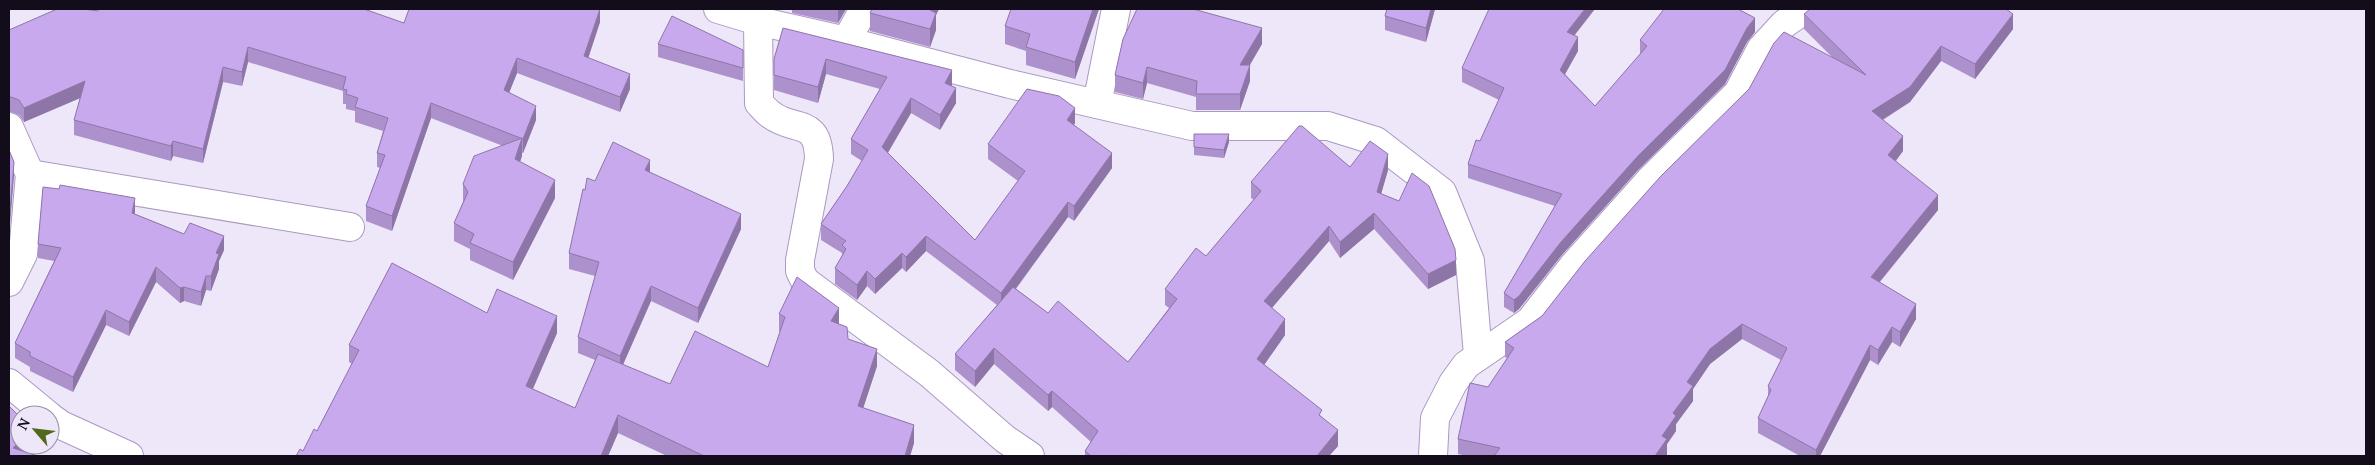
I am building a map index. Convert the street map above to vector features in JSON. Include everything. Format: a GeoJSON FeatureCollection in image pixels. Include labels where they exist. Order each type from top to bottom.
{"type":"FeatureCollection","features":[{"type":"Feature","properties":{"kind":"street"},"geometry":{"type":"LineString","coordinates":[[718,9],[758,21],[846,41],[1010,84],[1192,126],[1328,126],[1376,141],[1442,192],[1470,260],[1478,356]]}},
{"type":"Feature","properties":{"kind":"street"},"geometry":{"type":"LineString","coordinates":[[846,41],[864,9]]}},
{"type":"Feature","properties":{"kind":"street"},"geometry":{"type":"LineString","coordinates":[[1097,104],[1116,9]]}},
{"type":"Feature","properties":{"kind":"street"},"geometry":{"type":"LineString","coordinates":[[1433,456],[1435,418],[1453,383],[1478,356],[1530,321],[1573,266],[1650,180],[1738,93],[1760,49],[1784,24],[1806,9]]}},
{"type":"Feature","properties":{"kind":"street"},"geometry":{"type":"LineString","coordinates":[[758,21],[759,102],[770,115],[811,131],[819,144],[819,159],[800,260],[800,271],[805,281],[929,373],[1005,447],[1030,456]]}},
{"type":"Feature","properties":{"kind":"street"},"geometry":{"type":"LineString","coordinates":[[9,127],[30,174],[23,254],[9,282]]}},
{"type":"Feature","properties":{"kind":"street"},"geometry":{"type":"LineString","coordinates":[[30,174],[350,227]]}},
{"type":"Feature","properties":{"kind":"street"},"geometry":{"type":"LineString","coordinates":[[9,383],[36,405]]}},
{"type":"Feature","properties":{"kind":"street"},"geometry":{"type":"LineString","coordinates":[[60,424],[129,456]]}},
{"type":"Feature","properties":{"kind":"building"},"geometry":{"type":"Polygon","coordinates":[[[57,9],[98,11],[98,9],[364,9],[404,23],[409,9],[600,9],[584,56],[630,74],[620,97],[517,58],[504,90],[536,106],[523,139],[431,103],[392,216],[366,206],[385,155],[377,153],[388,118],[355,107],[358,98],[346,94],[347,90],[343,89],[346,77],[248,47],[242,72],[223,67],[203,149],[173,141],[171,146],[74,120],[85,81],[24,108],[19,100],[9,97],[9,30],[57,9]]]}},
{"type":"Feature","properties":{"kind":"building"},"geometry":{"type":"Polygon","coordinates":[[[872,9],[930,9],[936,13],[930,29],[870,13],[872,9]]]}},
{"type":"Feature","properties":{"kind":"building"},"geometry":{"type":"Polygon","coordinates":[[[1011,9],[1093,9],[1075,62],[1026,47],[1030,34],[1005,26],[1011,9]]]}},
{"type":"Feature","properties":{"kind":"building"},"geometry":{"type":"Polygon","coordinates":[[[1137,9],[1193,9],[1262,28],[1240,65],[1250,65],[1240,94],[1196,94],[1197,81],[1147,67],[1143,83],[1115,75],[1123,39],[1137,9]]]}},
{"type":"Feature","properties":{"kind":"building"},"geometry":{"type":"Polygon","coordinates":[[[1387,9],[1431,9],[1426,28],[1385,16],[1387,9]]]}},
{"type":"Feature","properties":{"kind":"building"},"geometry":{"type":"Polygon","coordinates":[[[1489,9],[1585,9],[1567,32],[1578,37],[1560,70],[1595,106],[1647,46],[1640,40],[1664,9],[1738,9],[1755,18],[1747,28],[1725,70],[1638,156],[1561,242],[1514,300],[1504,293],[1562,194],[1468,164],[1476,140],[1480,141],[1504,88],[1462,68],[1489,9]]]}},
{"type":"Feature","properties":{"kind":"building"},"geometry":{"type":"Polygon","coordinates":[[[1810,9],[2006,9],[2013,14],[1975,64],[1941,46],[1910,87],[1872,111],[1903,136],[1888,155],[1938,195],[1871,277],[1916,304],[1900,332],[1892,327],[1878,350],[1870,345],[1816,450],[1758,418],[1771,390],[1768,386],[1787,348],[1742,324],[1710,349],[1687,382],[1693,386],[1673,413],[1676,416],[1662,436],[1667,439],[1655,456],[1494,456],[1500,448],[1458,439],[1470,383],[1488,387],[1514,348],[1505,342],[1542,316],[1585,261],[1661,176],[1749,89],[1774,43],[1784,32],[1866,75],[1804,14],[1810,9]]]}},
{"type":"Feature","properties":{"kind":"building"},"geometry":{"type":"Polygon","coordinates":[[[672,16],[743,50],[743,68],[658,44],[672,16]]]}},
{"type":"Feature","properties":{"kind":"building"},"geometry":{"type":"Polygon","coordinates":[[[783,28],[952,70],[945,83],[956,88],[940,115],[911,98],[882,147],[975,240],[1025,171],[988,144],[1027,89],[1059,96],[1075,108],[1067,120],[1112,153],[1074,206],[1068,202],[1001,293],[926,236],[906,257],[902,253],[875,279],[867,271],[857,285],[835,268],[846,249],[842,245],[846,241],[821,224],[847,186],[868,150],[851,139],[887,77],[826,59],[818,87],[774,75],[774,59],[783,28]]]}},
{"type":"Feature","properties":{"kind":"building"},"geometry":{"type":"Polygon","coordinates":[[[1299,126],[1302,126],[1350,167],[1370,141],[1388,154],[1377,192],[1399,201],[1412,173],[1429,186],[1455,249],[1456,260],[1428,274],[1374,213],[1340,242],[1329,226],[1264,301],[1285,319],[1257,359],[1322,410],[1319,415],[1338,430],[1317,456],[1091,456],[1085,451],[1098,431],[1052,391],[1048,395],[994,348],[975,371],[955,354],[1013,287],[1048,313],[1058,301],[1128,362],[1177,299],[1165,289],[1196,248],[1206,256],[1261,191],[1251,182],[1299,126]]]}},
{"type":"Feature","properties":{"kind":"building"},"geometry":{"type":"Polygon","coordinates":[[[1194,134],[1229,134],[1224,150],[1194,147],[1194,134]]]}},
{"type":"Feature","properties":{"kind":"building"},"geometry":{"type":"Polygon","coordinates":[[[522,138],[515,159],[555,180],[513,262],[470,243],[474,234],[454,223],[468,192],[463,184],[474,156],[522,138]]]}},
{"type":"Feature","properties":{"kind":"building"},"geometry":{"type":"Polygon","coordinates":[[[613,142],[650,160],[645,170],[741,214],[698,308],[651,286],[620,356],[578,337],[599,262],[569,253],[587,178],[595,181],[613,142]]]}},
{"type":"Feature","properties":{"kind":"building"},"geometry":{"type":"Polygon","coordinates":[[[9,150],[14,162],[9,223],[9,150]]]}},
{"type":"Feature","properties":{"kind":"building"},"geometry":{"type":"Polygon","coordinates":[[[60,185],[135,198],[132,213],[184,234],[190,223],[224,236],[216,253],[219,254],[211,276],[206,276],[201,292],[184,287],[180,288],[156,267],[129,322],[106,310],[73,377],[30,356],[30,352],[15,343],[61,248],[38,244],[43,187],[59,189],[60,185]]]}},
{"type":"Feature","properties":{"kind":"building"},"geometry":{"type":"Polygon","coordinates":[[[392,263],[487,313],[497,289],[557,316],[526,386],[575,408],[598,354],[670,384],[695,331],[768,367],[785,317],[779,314],[797,277],[839,308],[831,321],[847,327],[848,339],[877,349],[858,406],[914,425],[905,456],[704,456],[618,415],[601,456],[296,456],[300,449],[303,451],[314,429],[317,431],[359,350],[349,345],[392,263]]]}},
{"type":"Feature","properties":{"kind":"building"},"geometry":{"type":"Polygon","coordinates":[[[9,406],[10,455],[38,456],[9,456],[9,406]]]}}]}
